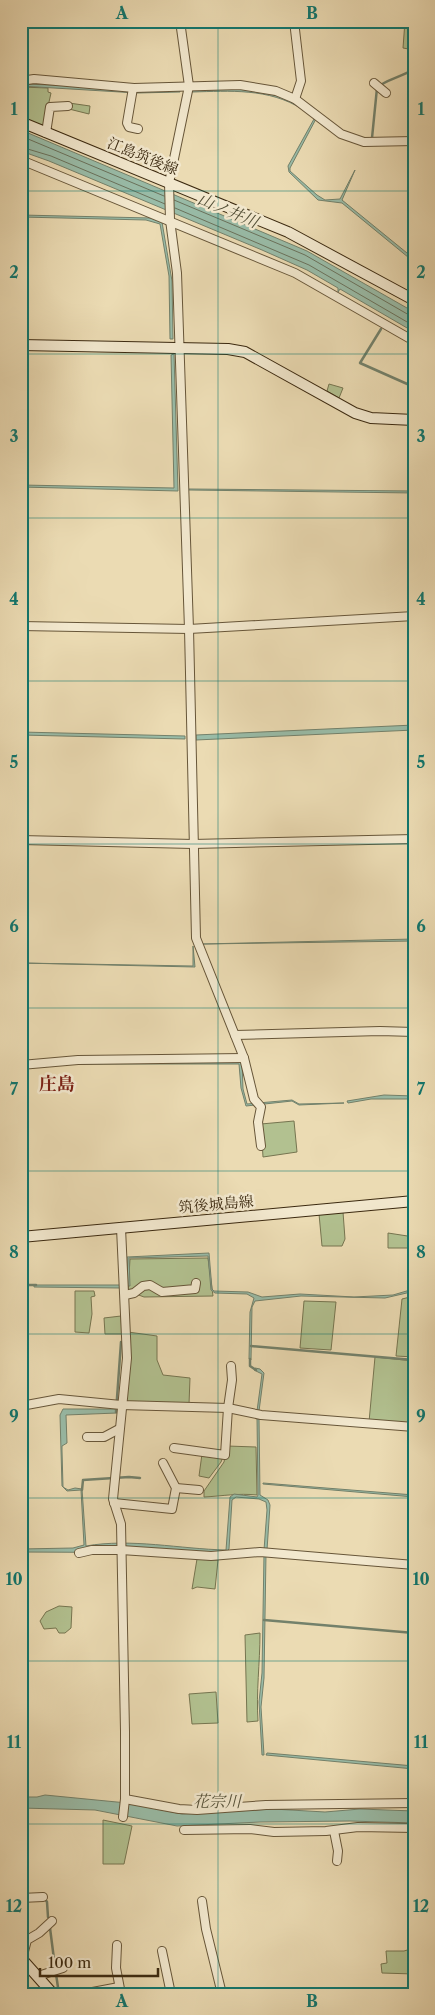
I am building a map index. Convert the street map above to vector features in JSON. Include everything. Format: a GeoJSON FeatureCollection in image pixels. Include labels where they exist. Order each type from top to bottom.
{"type":"FeatureCollection","features":[{"type":"Feature","properties":{"kind":"main road","name":"江島筑後線"},"geometry":{"type":"LineString","coordinates":[[21,122],[169,186],[288,232],[414,300]]}},
{"type":"Feature","properties":{"kind":"main road"},"geometry":{"type":"LineString","coordinates":[[21,345],[228,349],[245,352],[355,413],[371,418],[414,420]]}},
{"type":"Feature","properties":{"kind":"main road","name":"筑後城島線"},"geometry":{"type":"LineString","coordinates":[[21,1237],[414,1201]]}},
{"type":"Feature","properties":{"kind":"main road"},"geometry":{"type":"LineString","coordinates":[[21,1958],[54,1994]]}},
{"type":"Feature","properties":{"kind":"street"},"geometry":{"type":"LineString","coordinates":[[180,21],[189,86],[169,186],[170,217],[178,273],[196,938],[244,1058],[254,1099],[261,1107],[258,1122],[261,1146]]}},
{"type":"Feature","properties":{"kind":"street"},"geometry":{"type":"LineString","coordinates":[[294,21],[300,81],[296,99]]}},
{"type":"Feature","properties":{"kind":"street"},"geometry":{"type":"LineString","coordinates":[[21,80],[34,79],[132,88],[240,85],[276,92],[296,99],[341,134],[364,142],[414,141]]}},
{"type":"Feature","properties":{"kind":"street"},"geometry":{"type":"LineString","coordinates":[[374,83],[386,93]]}},
{"type":"Feature","properties":{"kind":"street"},"geometry":{"type":"LineString","coordinates":[[132,88],[127,123],[129,127],[138,129]]}},
{"type":"Feature","properties":{"kind":"street"},"geometry":{"type":"LineString","coordinates":[[46,132],[50,107],[68,106]]}},
{"type":"Feature","properties":{"kind":"street"},"geometry":{"type":"LineString","coordinates":[[21,160],[170,217],[295,273],[414,341]]}},
{"type":"Feature","properties":{"kind":"street"},"geometry":{"type":"LineString","coordinates":[[21,626],[189,629],[414,616]]}},
{"type":"Feature","properties":{"kind":"street"},"geometry":{"type":"LineString","coordinates":[[21,840],[193,844],[414,839]]}},
{"type":"Feature","properties":{"kind":"street"},"geometry":{"type":"LineString","coordinates":[[235,1035],[380,1031],[414,1032]]}},
{"type":"Feature","properties":{"kind":"street"},"geometry":{"type":"LineString","coordinates":[[21,1065],[78,1060],[244,1058]]}},
{"type":"Feature","properties":{"kind":"street"},"geometry":{"type":"LineString","coordinates":[[121,1228],[127,1358],[121,1405],[114,1503],[121,1524],[124,1817]]}},
{"type":"Feature","properties":{"kind":"street"},"geometry":{"type":"LineString","coordinates":[[125,1295],[134,1293],[143,1286],[150,1285],[162,1292],[195,1289],[196,1283]]}},
{"type":"Feature","properties":{"kind":"street"},"geometry":{"type":"LineString","coordinates":[[174,1448],[225,1455],[232,1380],[231,1366]]}},
{"type":"Feature","properties":{"kind":"street"},"geometry":{"type":"LineString","coordinates":[[21,1406],[59,1400],[121,1405],[228,1408],[261,1415],[414,1428]]}},
{"type":"Feature","properties":{"kind":"street"},"geometry":{"type":"LineString","coordinates":[[87,1437],[104,1437],[119,1429]]}},
{"type":"Feature","properties":{"kind":"street"},"geometry":{"type":"LineString","coordinates":[[114,1503],[172,1509],[176,1488],[163,1463]]}},
{"type":"Feature","properties":{"kind":"street"},"geometry":{"type":"LineString","coordinates":[[176,1488],[199,1490]]}},
{"type":"Feature","properties":{"kind":"street"},"geometry":{"type":"LineString","coordinates":[[79,1553],[92,1550],[211,1553],[260,1552],[414,1565]]}},
{"type":"Feature","properties":{"kind":"street"},"geometry":{"type":"LineString","coordinates":[[125,1799],[179,1809],[197,1810],[266,1804],[414,1803]]}},
{"type":"Feature","properties":{"kind":"street"},"geometry":{"type":"LineString","coordinates":[[184,1830],[250,1829],[274,1832],[334,1830],[358,1827],[414,1828]]}},
{"type":"Feature","properties":{"kind":"street"},"geometry":{"type":"LineString","coordinates":[[334,1830],[338,1851],[337,1861]]}},
{"type":"Feature","properties":{"kind":"street"},"geometry":{"type":"LineString","coordinates":[[21,1898],[43,1897]]}},
{"type":"Feature","properties":{"kind":"street"},"geometry":{"type":"LineString","coordinates":[[202,1901],[206,1929],[222,1994]]}},
{"type":"Feature","properties":{"kind":"street"},"geometry":{"type":"LineString","coordinates":[[21,1958],[27,1940],[39,1933],[52,1921]]}},
{"type":"Feature","properties":{"kind":"street"},"geometry":{"type":"LineString","coordinates":[[82,1994],[120,1990],[116,1968],[117,1944]]}},
{"type":"Feature","properties":{"kind":"street"},"geometry":{"type":"LineString","coordinates":[[162,1951],[171,1994]]}},
{"type":"Feature","properties":{"kind":"street"},"geometry":{"type":"LineString","coordinates":[[38,1976],[63,1968]]}},
{"type":"Feature","properties":{"kind":"shaded area"},"geometry":{"type":"Polygon","coordinates":[[[405,21],[414,21],[414,41],[412,43],[414,50],[403,48],[405,21]]]}},
{"type":"Feature","properties":{"kind":"shaded area"},"geometry":{"type":"Polygon","coordinates":[[[21,87],[48,88],[48,92],[51,93],[43,129],[21,119],[21,87]]]}},
{"type":"Feature","properties":{"kind":"shaded area"},"geometry":{"type":"Polygon","coordinates":[[[69,103],[90,106],[89,114],[69,109],[69,103]]]}},
{"type":"Feature","properties":{"kind":"shaded area"},"geometry":{"type":"Polygon","coordinates":[[[329,384],[343,388],[339,398],[327,391],[329,384]]]}},
{"type":"Feature","properties":{"kind":"shaded area"},"geometry":{"type":"Polygon","coordinates":[[[294,1121],[297,1152],[263,1157],[261,1124],[294,1121]]]}},
{"type":"Feature","properties":{"kind":"shaded area"},"geometry":{"type":"Polygon","coordinates":[[[343,1212],[345,1239],[342,1246],[322,1246],[319,1214],[343,1212]]]}},
{"type":"Feature","properties":{"kind":"shaded area"},"geometry":{"type":"Polygon","coordinates":[[[388,1233],[414,1237],[414,1248],[388,1248],[388,1233]]]}},
{"type":"Feature","properties":{"kind":"shaded area"},"geometry":{"type":"Polygon","coordinates":[[[208,1258],[213,1296],[144,1297],[128,1291],[130,1259],[208,1258]]]}},
{"type":"Feature","properties":{"kind":"shaded area"},"geometry":{"type":"Polygon","coordinates":[[[75,1291],[94,1291],[95,1296],[91,1297],[92,1314],[89,1333],[75,1332],[75,1291]]]}},
{"type":"Feature","properties":{"kind":"shaded area"},"geometry":{"type":"Polygon","coordinates":[[[414,1296],[414,1357],[396,1356],[402,1299],[414,1296]]]}},
{"type":"Feature","properties":{"kind":"shaded area"},"geometry":{"type":"Polygon","coordinates":[[[304,1301],[336,1302],[331,1350],[300,1348],[304,1301]]]}},
{"type":"Feature","properties":{"kind":"shaded area"},"geometry":{"type":"Polygon","coordinates":[[[121,1316],[122,1334],[105,1334],[104,1318],[121,1316]]]}},
{"type":"Feature","properties":{"kind":"shaded area"},"geometry":{"type":"Polygon","coordinates":[[[128,1332],[157,1336],[157,1360],[163,1375],[190,1378],[189,1404],[125,1402],[128,1332]]]}},
{"type":"Feature","properties":{"kind":"shaded area"},"geometry":{"type":"Polygon","coordinates":[[[375,1357],[414,1361],[412,1412],[414,1401],[414,1426],[369,1422],[375,1357]]]}},
{"type":"Feature","properties":{"kind":"shaded area"},"geometry":{"type":"Polygon","coordinates":[[[227,1446],[256,1447],[257,1495],[237,1494],[204,1497],[204,1491],[224,1462],[227,1446]]]}},
{"type":"Feature","properties":{"kind":"shaded area"},"geometry":{"type":"Polygon","coordinates":[[[202,1454],[223,1457],[209,1478],[199,1476],[202,1454]]]}},
{"type":"Feature","properties":{"kind":"shaded area"},"geometry":{"type":"Polygon","coordinates":[[[197,1559],[218,1560],[215,1589],[197,1587],[192,1589],[197,1559]]]}},
{"type":"Feature","properties":{"kind":"shaded area"},"geometry":{"type":"Polygon","coordinates":[[[59,1606],[72,1607],[71,1628],[65,1633],[59,1633],[56,1628],[44,1629],[40,1621],[46,1612],[59,1606]]]}},
{"type":"Feature","properties":{"kind":"shaded area"},"geometry":{"type":"Polygon","coordinates":[[[260,1633],[258,1721],[247,1722],[245,1635],[260,1633]]]}},
{"type":"Feature","properties":{"kind":"shaded area"},"geometry":{"type":"Polygon","coordinates":[[[216,1692],[218,1723],[192,1724],[189,1694],[216,1692]]]}},
{"type":"Feature","properties":{"kind":"shaded area"},"geometry":{"type":"Polygon","coordinates":[[[103,1820],[132,1826],[124,1864],[103,1864],[103,1820]]]}},
{"type":"Feature","properties":{"kind":"shaded area"},"geometry":{"type":"Polygon","coordinates":[[[414,1948],[414,1974],[382,1973],[381,1964],[387,1963],[386,1951],[404,1951],[414,1948]]]}},
{"type":"Feature","properties":{"kind":"water"},"geometry":{"type":"Polygon","coordinates":[[[21,84],[179,89],[180,92],[137,93],[21,86],[21,84]]]}},
{"type":"Feature","properties":{"kind":"water"},"geometry":{"type":"Polygon","coordinates":[[[233,88],[277,96],[297,104],[317,117],[290,171],[325,200],[340,199],[355,170],[342,200],[414,259],[414,262],[342,203],[318,200],[289,172],[288,166],[314,119],[309,113],[289,102],[263,94],[235,91],[192,92],[192,90],[233,88]]]}},
{"type":"Feature","properties":{"kind":"water"},"geometry":{"type":"Polygon","coordinates":[[[21,130],[307,251],[414,312],[414,332],[340,289],[338,292],[338,288],[307,270],[49,161],[21,151],[21,130]]]}},
{"type":"Feature","properties":{"kind":"water"},"geometry":{"type":"Polygon","coordinates":[[[21,215],[151,218],[162,222],[172,281],[173,339],[170,339],[169,276],[160,224],[146,220],[21,217],[21,215]]]}},
{"type":"Feature","properties":{"kind":"water"},"geometry":{"type":"Polygon","coordinates":[[[174,354],[178,491],[21,487],[21,485],[174,488],[171,355],[174,354]]]}},
{"type":"Feature","properties":{"kind":"water"},"geometry":{"type":"Polygon","coordinates":[[[189,490],[414,491],[414,493],[189,490]]]}},
{"type":"Feature","properties":{"kind":"water"},"geometry":{"type":"Polygon","coordinates":[[[414,725],[414,730],[196,740],[196,735],[414,725]]]}},
{"type":"Feature","properties":{"kind":"water"},"geometry":{"type":"Polygon","coordinates":[[[21,732],[185,736],[185,739],[21,735],[21,732]]]}},
{"type":"Feature","properties":{"kind":"water"},"geometry":{"type":"Polygon","coordinates":[[[414,939],[414,941],[203,944],[414,939]]]}},
{"type":"Feature","properties":{"kind":"water"},"geometry":{"type":"Polygon","coordinates":[[[193,946],[195,967],[21,963],[193,966],[193,946]]]}},
{"type":"Feature","properties":{"kind":"water"},"geometry":{"type":"Polygon","coordinates":[[[242,1062],[243,1089],[247,1104],[292,1100],[299,1104],[344,1103],[299,1105],[292,1101],[246,1106],[241,1088],[239,1064],[80,1064],[242,1062]]]}},
{"type":"Feature","properties":{"kind":"water"},"geometry":{"type":"Polygon","coordinates":[[[384,1095],[414,1096],[414,1099],[371,1099],[348,1103],[347,1101],[384,1095]]]}},
{"type":"Feature","properties":{"kind":"water"},"geometry":{"type":"Polygon","coordinates":[[[209,1253],[212,1289],[214,1291],[248,1292],[262,1297],[300,1294],[354,1297],[393,1295],[410,1290],[411,1292],[385,1298],[301,1296],[255,1301],[252,1307],[251,1360],[249,1359],[250,1312],[254,1298],[247,1294],[215,1293],[211,1290],[208,1256],[129,1258],[130,1286],[128,1286],[127,1257],[209,1253]]]}},
{"type":"Feature","properties":{"kind":"water"},"geometry":{"type":"Polygon","coordinates":[[[34,1285],[120,1285],[120,1288],[34,1287],[34,1285]]]}},
{"type":"Feature","properties":{"kind":"water"},"geometry":{"type":"Polygon","coordinates":[[[255,1368],[260,1369],[264,1373],[259,1411],[257,1411],[262,1374],[254,1370],[255,1368]]]}},
{"type":"Feature","properties":{"kind":"water"},"geometry":{"type":"Polygon","coordinates":[[[63,1409],[115,1409],[117,1413],[66,1415],[67,1443],[62,1446],[62,1486],[60,1415],[63,1409]]]}},
{"type":"Feature","properties":{"kind":"water"},"geometry":{"type":"Polygon","coordinates":[[[257,1418],[259,1418],[260,1495],[268,1500],[270,1505],[267,1550],[264,1550],[266,1502],[259,1499],[236,1497],[232,1500],[229,1549],[225,1553],[21,1552],[21,1549],[73,1548],[84,1545],[81,1490],[67,1491],[63,1487],[68,1490],[82,1489],[86,1546],[138,1543],[226,1550],[230,1497],[234,1494],[257,1497],[258,1495],[257,1418]]]}},
{"type":"Feature","properties":{"kind":"water"},"geometry":{"type":"Polygon","coordinates":[[[263,1484],[414,1495],[414,1497],[263,1484]]]}},
{"type":"Feature","properties":{"kind":"water"},"geometry":{"type":"Polygon","coordinates":[[[264,1554],[266,1554],[264,1678],[261,1707],[264,1755],[262,1755],[259,1702],[262,1673],[264,1554]]]}},
{"type":"Feature","properties":{"kind":"water"},"geometry":{"type":"Polygon","coordinates":[[[267,1753],[414,1766],[414,1769],[266,1755],[267,1753]]]}},
{"type":"Feature","properties":{"kind":"water"},"geometry":{"type":"Polygon","coordinates":[[[45,1795],[127,1803],[182,1814],[273,1809],[325,1812],[360,1809],[414,1811],[414,1823],[350,1821],[260,1822],[177,1826],[95,1810],[21,1808],[21,1797],[45,1795]]]}},
{"type":"Feature","properties":{"kind":"waterway"},"geometry":{"type":"LineString","coordinates":[[372,138],[377,88],[383,83],[414,69]]}},
{"type":"Feature","properties":{"kind":"waterway"},"geometry":{"type":"LineString","coordinates":[[381,329],[360,363],[414,387]]}},
{"type":"Feature","properties":{"kind":"waterway"},"geometry":{"type":"LineString","coordinates":[[21,1285],[36,1285]]}},
{"type":"Feature","properties":{"kind":"waterway"},"geometry":{"type":"LineString","coordinates":[[116,1412],[121,1342]]}},
{"type":"Feature","properties":{"kind":"waterway"},"geometry":{"type":"LineString","coordinates":[[251,1346],[414,1360]]}},
{"type":"Feature","properties":{"kind":"waterway"},"geometry":{"type":"LineString","coordinates":[[250,1359],[250,1366],[256,1370]]}},
{"type":"Feature","properties":{"kind":"waterway"},"geometry":{"type":"LineString","coordinates":[[82,1490],[83,1480],[140,1478]]}},
{"type":"Feature","properties":{"kind":"waterway"},"geometry":{"type":"LineString","coordinates":[[264,1620],[414,1633]]}},
{"type":"Feature","properties":{"kind":"waterway"},"geometry":{"type":"LineString","coordinates":[[45,1899],[48,1917]]}},
{"type":"Feature","properties":{"kind":"waterway"},"geometry":{"type":"LineString","coordinates":[[50,1928],[55,1967]]}},
{"type":"Feature","properties":{"kind":"waterway"},"geometry":{"type":"LineString","coordinates":[[56,1974],[59,1994]]}},
{"type":"Feature","properties":{"kind":"district","name":"庄島"},"geometry":{"type":"Point","coordinates":[57,1084]}},
{"type":"Feature","properties":{"kind":"water label","name":"山ノ井川"},"geometry":{"type":"Point","coordinates":[228,210]}},
{"type":"Feature","properties":{"kind":"water label","name":"花宗川"},"geometry":{"type":"Point","coordinates":[217,1801]}}]}
